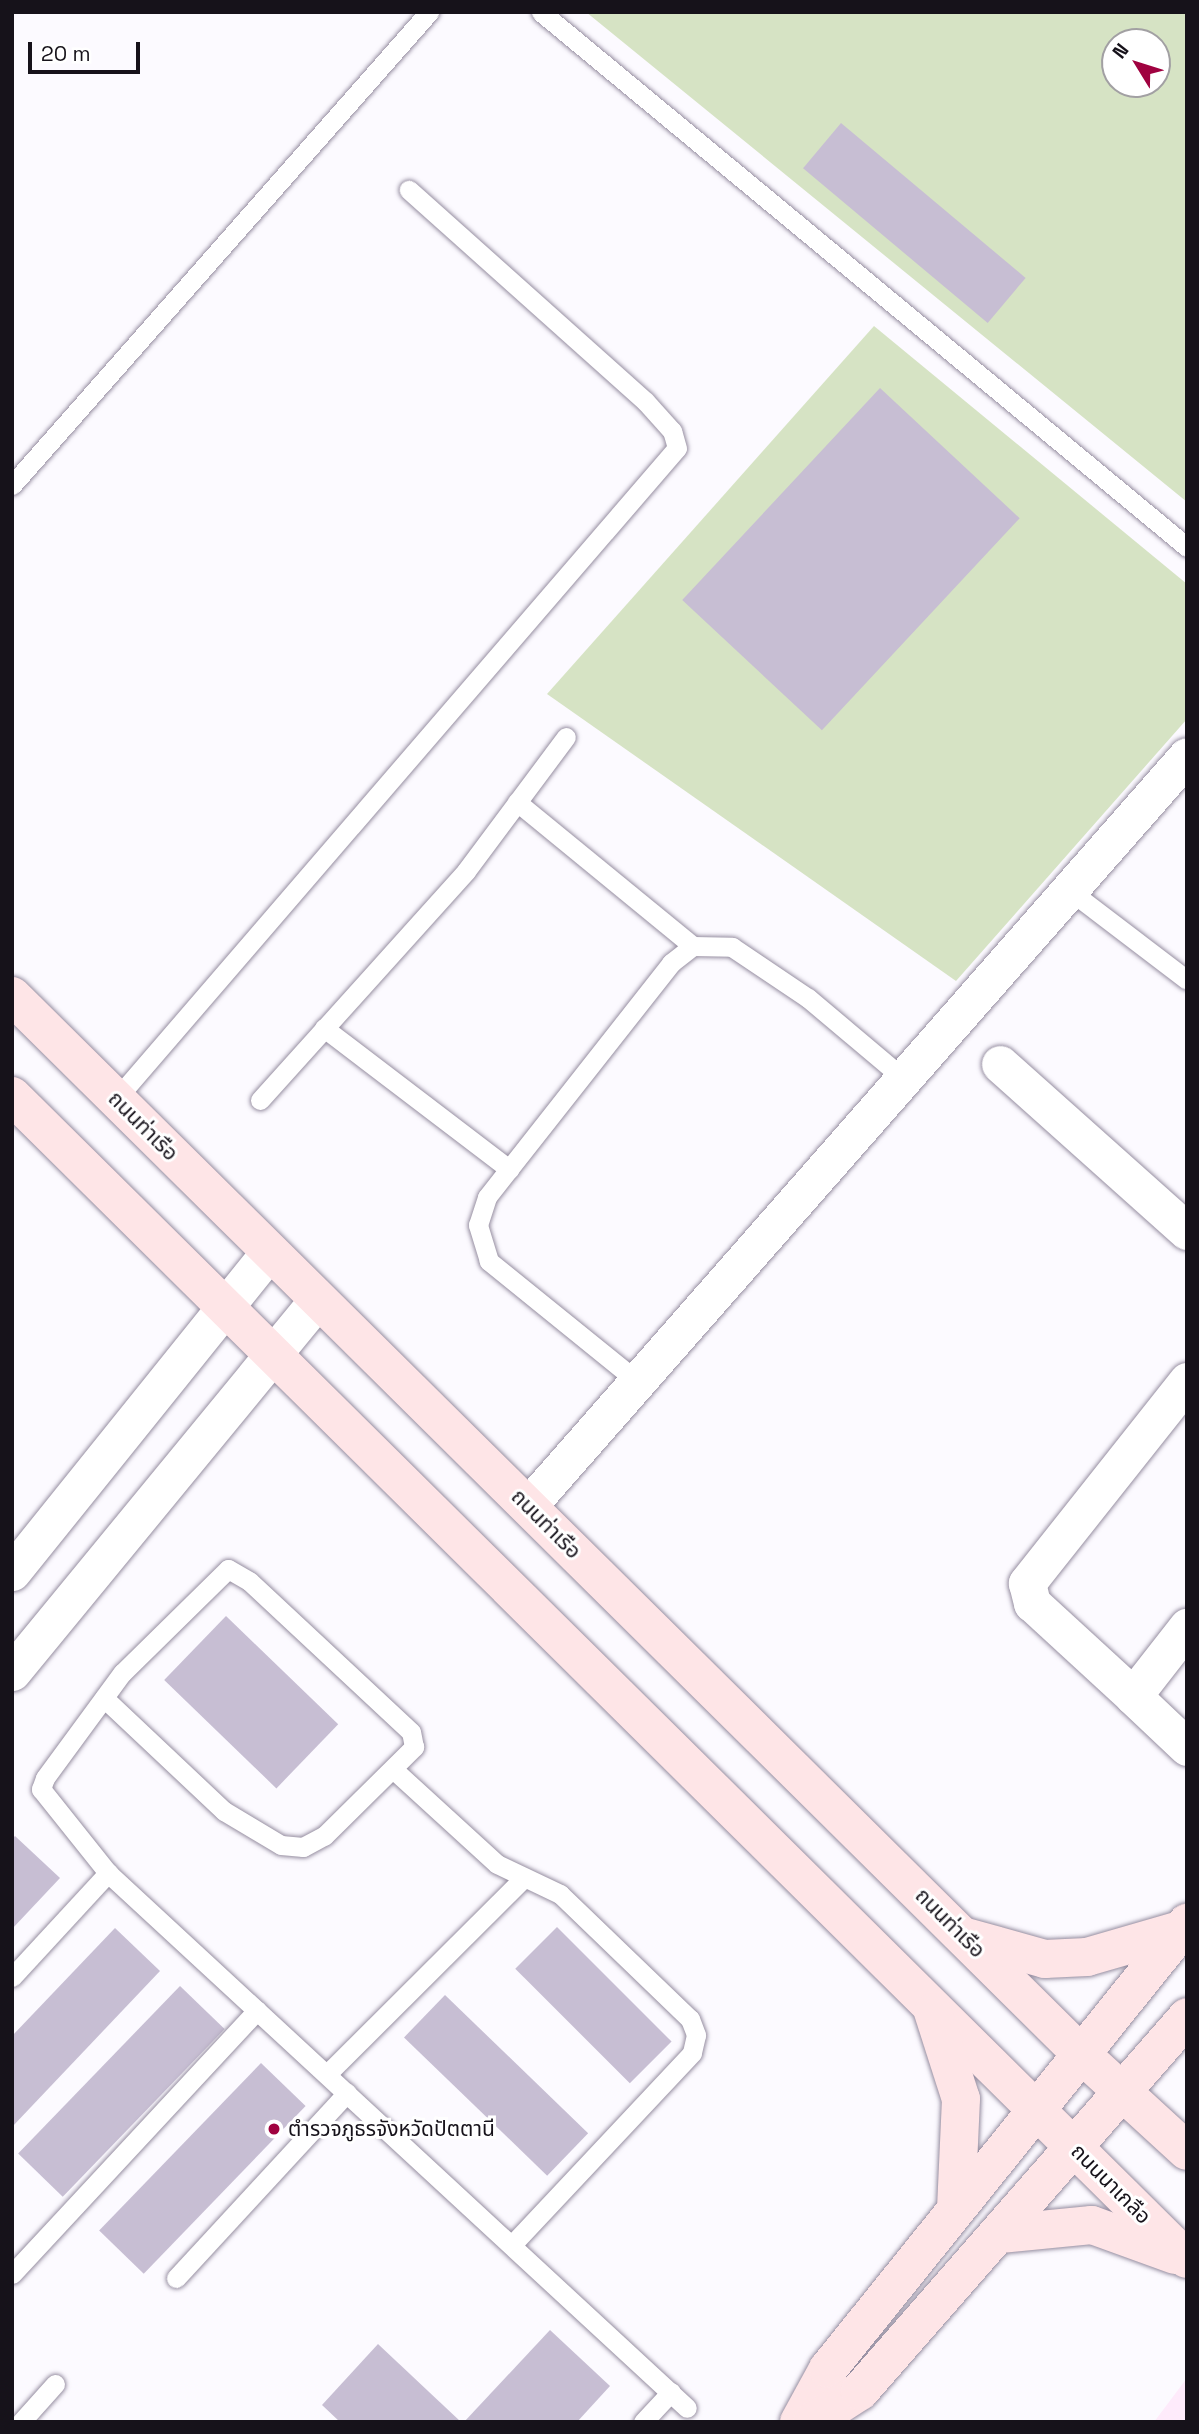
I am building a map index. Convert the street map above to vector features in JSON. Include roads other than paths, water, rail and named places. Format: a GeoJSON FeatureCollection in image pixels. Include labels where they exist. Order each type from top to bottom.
{"type":"FeatureCollection","features":[{"type":"Feature","properties":{"kind":"street"},"geometry":{"type":"LineString","coordinates":[[528,1506],[1187,756]]}},
{"type":"Feature","properties":{"kind":"street","name":"ถนนท่าเรือ"},"geometry":{"type":"LineString","coordinates":[[12,996],[268,1254],[528,1506],[1080,2053]]}},
{"type":"Feature","properties":{"kind":"street"},"geometry":{"type":"LineString","coordinates":[[1000,1064],[1187,1231]]}},
{"type":"Feature","properties":{"kind":"street"},"geometry":{"type":"LineString","coordinates":[[12,1096],[930,2004],[1033,2110]]}},
{"type":"Feature","properties":{"kind":"street"},"geometry":{"type":"LineString","coordinates":[[12,1572],[268,1254]]}},
{"type":"Feature","properties":{"kind":"street"},"geometry":{"type":"LineString","coordinates":[[12,1672],[317,1301]]}},
{"type":"Feature","properties":{"kind":"street"},"geometry":{"type":"LineString","coordinates":[[1187,1381],[1027,1583],[1032,1603],[1187,1747]]}},
{"type":"Feature","properties":{"kind":"street"},"geometry":{"type":"LineString","coordinates":[[1133,1696],[1187,1627]]}},
{"type":"Feature","properties":{"kind":"street"},"geometry":{"type":"LineString","coordinates":[[964,1937],[1045,1959],[1087,1957],[1184,1927]]}},
{"type":"Feature","properties":{"kind":"street"},"geometry":{"type":"LineString","coordinates":[[799,2422],[828,2369],[1033,2110],[1184,1927]]}},
{"type":"Feature","properties":{"kind":"street"},"geometry":{"type":"LineString","coordinates":[[930,2004],[961,2099],[956,2208]]}},
{"type":"Feature","properties":{"kind":"street"},"geometry":{"type":"LineString","coordinates":[[813,2422],[860,2391],[1076,2149],[1187,2017]]}},
{"type":"Feature","properties":{"kind":"street"},"geometry":{"type":"LineString","coordinates":[[1080,2053],[1187,2151]]}},
{"type":"Feature","properties":{"kind":"street","name":"ถนนนาเกลือ"},"geometry":{"type":"LineString","coordinates":[[1033,2110],[1187,2259]]}},
{"type":"Feature","properties":{"kind":"street"},"geometry":{"type":"LineString","coordinates":[[1000,2234],[1091,2225],[1187,2259]]}},
{"type":"Feature","properties":{"kind":"lane"},"geometry":{"type":"LineString","coordinates":[[12,485],[429,12]]}},
{"type":"Feature","properties":{"kind":"lane"},"geometry":{"type":"LineString","coordinates":[[541,12],[1187,547]]}},
{"type":"Feature","properties":{"kind":"lane"},"geometry":{"type":"LineString","coordinates":[[116,1098],[677,447],[672,431],[645,401],[409,190]]}},
{"type":"Feature","properties":{"kind":"lane"},"geometry":{"type":"LineString","coordinates":[[260,1100],[466,871],[566,737]]}},
{"type":"Feature","properties":{"kind":"lane"},"geometry":{"type":"LineString","coordinates":[[517,802],[693,946],[732,947],[808,998],[904,1078]]}},
{"type":"Feature","properties":{"kind":"lane"},"geometry":{"type":"LineString","coordinates":[[1069,890],[1187,980]]}},
{"type":"Feature","properties":{"kind":"lane"},"geometry":{"type":"LineString","coordinates":[[637,1381],[489,1261],[478,1225],[487,1196],[664,972],[693,946]]}},
{"type":"Feature","properties":{"kind":"lane"},"geometry":{"type":"LineString","coordinates":[[324,1028],[509,1169]]}},
{"type":"Feature","properties":{"kind":"lane"},"geometry":{"type":"LineString","coordinates":[[104,1698],[224,1811],[281,1845],[303,1847],[324,1836],[394,1770],[414,1747],[411,1732],[249,1581],[228,1569],[104,1698],[41,1789],[108,1873],[687,2408]]}},
{"type":"Feature","properties":{"kind":"lane"},"geometry":{"type":"LineString","coordinates":[[394,1770],[461,1836],[524,1878],[560,1894],[690,2019],[696,2035],[692,2053],[512,2245]]}},
{"type":"Feature","properties":{"kind":"lane"},"geometry":{"type":"LineString","coordinates":[[12,1977],[108,1873]]}},
{"type":"Feature","properties":{"kind":"lane"},"geometry":{"type":"LineString","coordinates":[[327,2074],[524,1878]]}},
{"type":"Feature","properties":{"kind":"lane"},"geometry":{"type":"LineString","coordinates":[[12,2274],[257,2010]]}},
{"type":"Feature","properties":{"kind":"lane"},"geometry":{"type":"LineString","coordinates":[[176,2278],[347,2093]]}},
{"type":"Feature","properties":{"kind":"lane"},"geometry":{"type":"LineString","coordinates":[[20,2422],[55,2384]]}},
{"type":"Feature","properties":{"kind":"lane"},"geometry":{"type":"LineString","coordinates":[[643,2422],[671,2392]]}},
{"type":"Feature","properties":{"kind":"place","name":"ตำรวจภูธรจังหวัดปัตตานี"},"geometry":{"type":"Point","coordinates":[274,2129]}}]}
